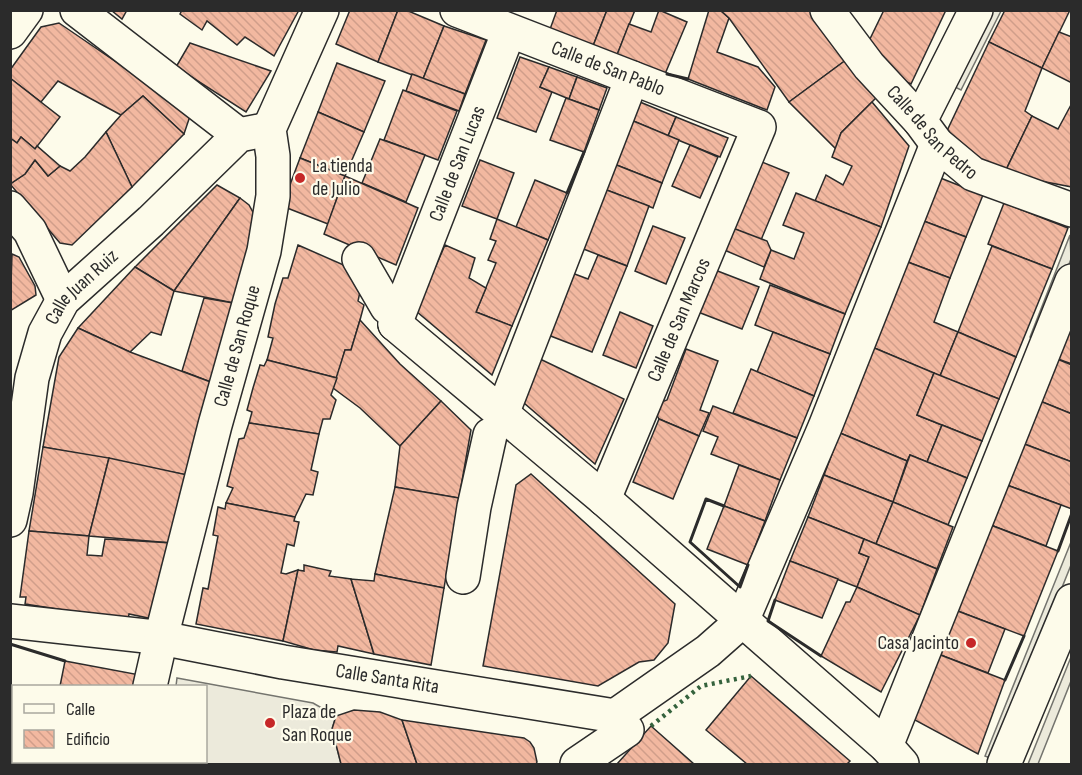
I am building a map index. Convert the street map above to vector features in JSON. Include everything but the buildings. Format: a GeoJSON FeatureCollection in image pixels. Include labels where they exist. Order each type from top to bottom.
{"type":"FeatureCollection","features":[{"type":"Feature","properties":{"kind":"street"},"geometry":{"type":"LineString","coordinates":[[10,32],[26,10]]}},
{"type":"Feature","properties":{"kind":"street"},"geometry":{"type":"LineString","coordinates":[[77,10],[254,132],[322,10]]}},
{"type":"Feature","properties":{"kind":"street","name":"Calle de San Pablo"},"geometry":{"type":"LineString","coordinates":[[457,10],[520,25],[632,78],[746,138]]}},
{"type":"Feature","properties":{"kind":"street","name":"Calle de San Pedro"},"geometry":{"type":"LineString","coordinates":[[827,10],[869,66],[928,132],[973,174],[982,186],[1071,210]]}},
{"type":"Feature","properties":{"kind":"street"},"geometry":{"type":"LineString","coordinates":[[577,765],[625,730],[742,621],[835,422],[848,338],[976,10]]}},
{"type":"Feature","properties":{"kind":"street","name":"Calle de San Lucas"},"geometry":{"type":"LineString","coordinates":[[389,314],[520,25]]}},
{"type":"Feature","properties":{"kind":"street"},"geometry":{"type":"LineString","coordinates":[[463,577],[474,507],[496,424],[567,243],[614,143],[632,78]]}},
{"type":"Feature","properties":{"kind":"street","name":"Calle Juan Ruiz"},"geometry":{"type":"LineString","coordinates":[[10,520],[16,494],[32,378],[45,333],[63,300],[254,132]]}},
{"type":"Feature","properties":{"kind":"street","name":"Calle de San Roque"},"geometry":{"type":"LineString","coordinates":[[150,685],[158,638],[264,251],[273,196],[273,156],[254,132]]}},
{"type":"Feature","properties":{"kind":"street","name":"Calle de San Marcos"},"geometry":{"type":"LineString","coordinates":[[604,499],[746,138]]}},
{"type":"Feature","properties":{"kind":"street"},"geometry":{"type":"LineString","coordinates":[[17,227],[63,300]]}},
{"type":"Feature","properties":{"kind":"street"},"geometry":{"type":"LineString","coordinates":[[389,314],[408,266],[398,258]]}},
{"type":"Feature","properties":{"kind":"street"},"geometry":{"type":"LineString","coordinates":[[358,259],[389,314],[496,424],[604,499],[894,755],[963,570],[1016,389],[1032,348],[1071,281]]}},
{"type":"Feature","properties":{"kind":"street"},"geometry":{"type":"LineString","coordinates":[[1004,765],[1071,601]]}},
{"type":"Feature","properties":{"kind":"street","name":"Calle Santa Rita"},"geometry":{"type":"LineString","coordinates":[[10,621],[158,638],[625,730]]}},
{"type":"Feature","properties":{"kind":"shaded area"},"geometry":{"type":"Polygon","coordinates":[[[990,11],[1001,11],[961,90],[953,86],[990,11]]]}},
{"type":"Feature","properties":{"kind":"shaded area"},"geometry":{"type":"Polygon","coordinates":[[[1070,235],[1071,259],[1039,340],[1030,337],[1070,235]]]}},
{"type":"Feature","properties":{"kind":"shaded area"},"geometry":{"type":"Polygon","coordinates":[[[1071,542],[1071,565],[993,759],[985,756],[1071,542]]]}},
{"type":"Feature","properties":{"kind":"shaded area"},"geometry":{"type":"Polygon","coordinates":[[[1071,657],[1071,681],[1038,764],[1028,764],[1071,657]]]}},
{"type":"Feature","properties":{"kind":"shaded area","name":"Plaza de San Roque"},"geometry":{"type":"Polygon","coordinates":[[[177,678],[313,703],[336,716],[332,729],[341,764],[162,764],[207,763],[207,685],[176,685],[177,678]]]}},
{"type":"Feature","properties":{"kind":"hedge"},"geometry":{"type":"LineString","coordinates":[[651,726],[701,686],[751,676]]}},
{"type":"Feature","properties":{"kind":"wall"},"geometry":{"type":"LineString","coordinates":[[667,74],[688,79]]}},
{"type":"Feature","properties":{"kind":"wall"},"geometry":{"type":"LineString","coordinates":[[567,193],[584,152]]}},
{"type":"Feature","properties":{"kind":"wall"},"geometry":{"type":"LineString","coordinates":[[724,506],[706,499],[690,542],[740,587],[748,565]]}},
{"type":"Feature","properties":{"kind":"wall"},"geometry":{"type":"LineString","coordinates":[[1058,551],[1072,513]]}},
{"type":"Feature","properties":{"kind":"wall"},"geometry":{"type":"LineString","coordinates":[[775,600],[768,621],[821,656]]}},
{"type":"Feature","properties":{"kind":"wall"},"geometry":{"type":"LineString","coordinates":[[1005,680],[1024,636]]}},
{"type":"Feature","properties":{"kind":"wall"},"geometry":{"type":"LineString","coordinates":[[10,644],[65,661]]}},
{"type":"Feature","properties":{"kind":"place","name":"La tienda de Julio"},"geometry":{"type":"Point","coordinates":[300,178]}},
{"type":"Feature","properties":{"kind":"place","name":"Casa Jacinto"},"geometry":{"type":"Point","coordinates":[971,643]}},
{"type":"Feature","properties":{"kind":"place","name":"Plaza de San Roque"},"geometry":{"type":"Point","coordinates":[270,723]}}]}
